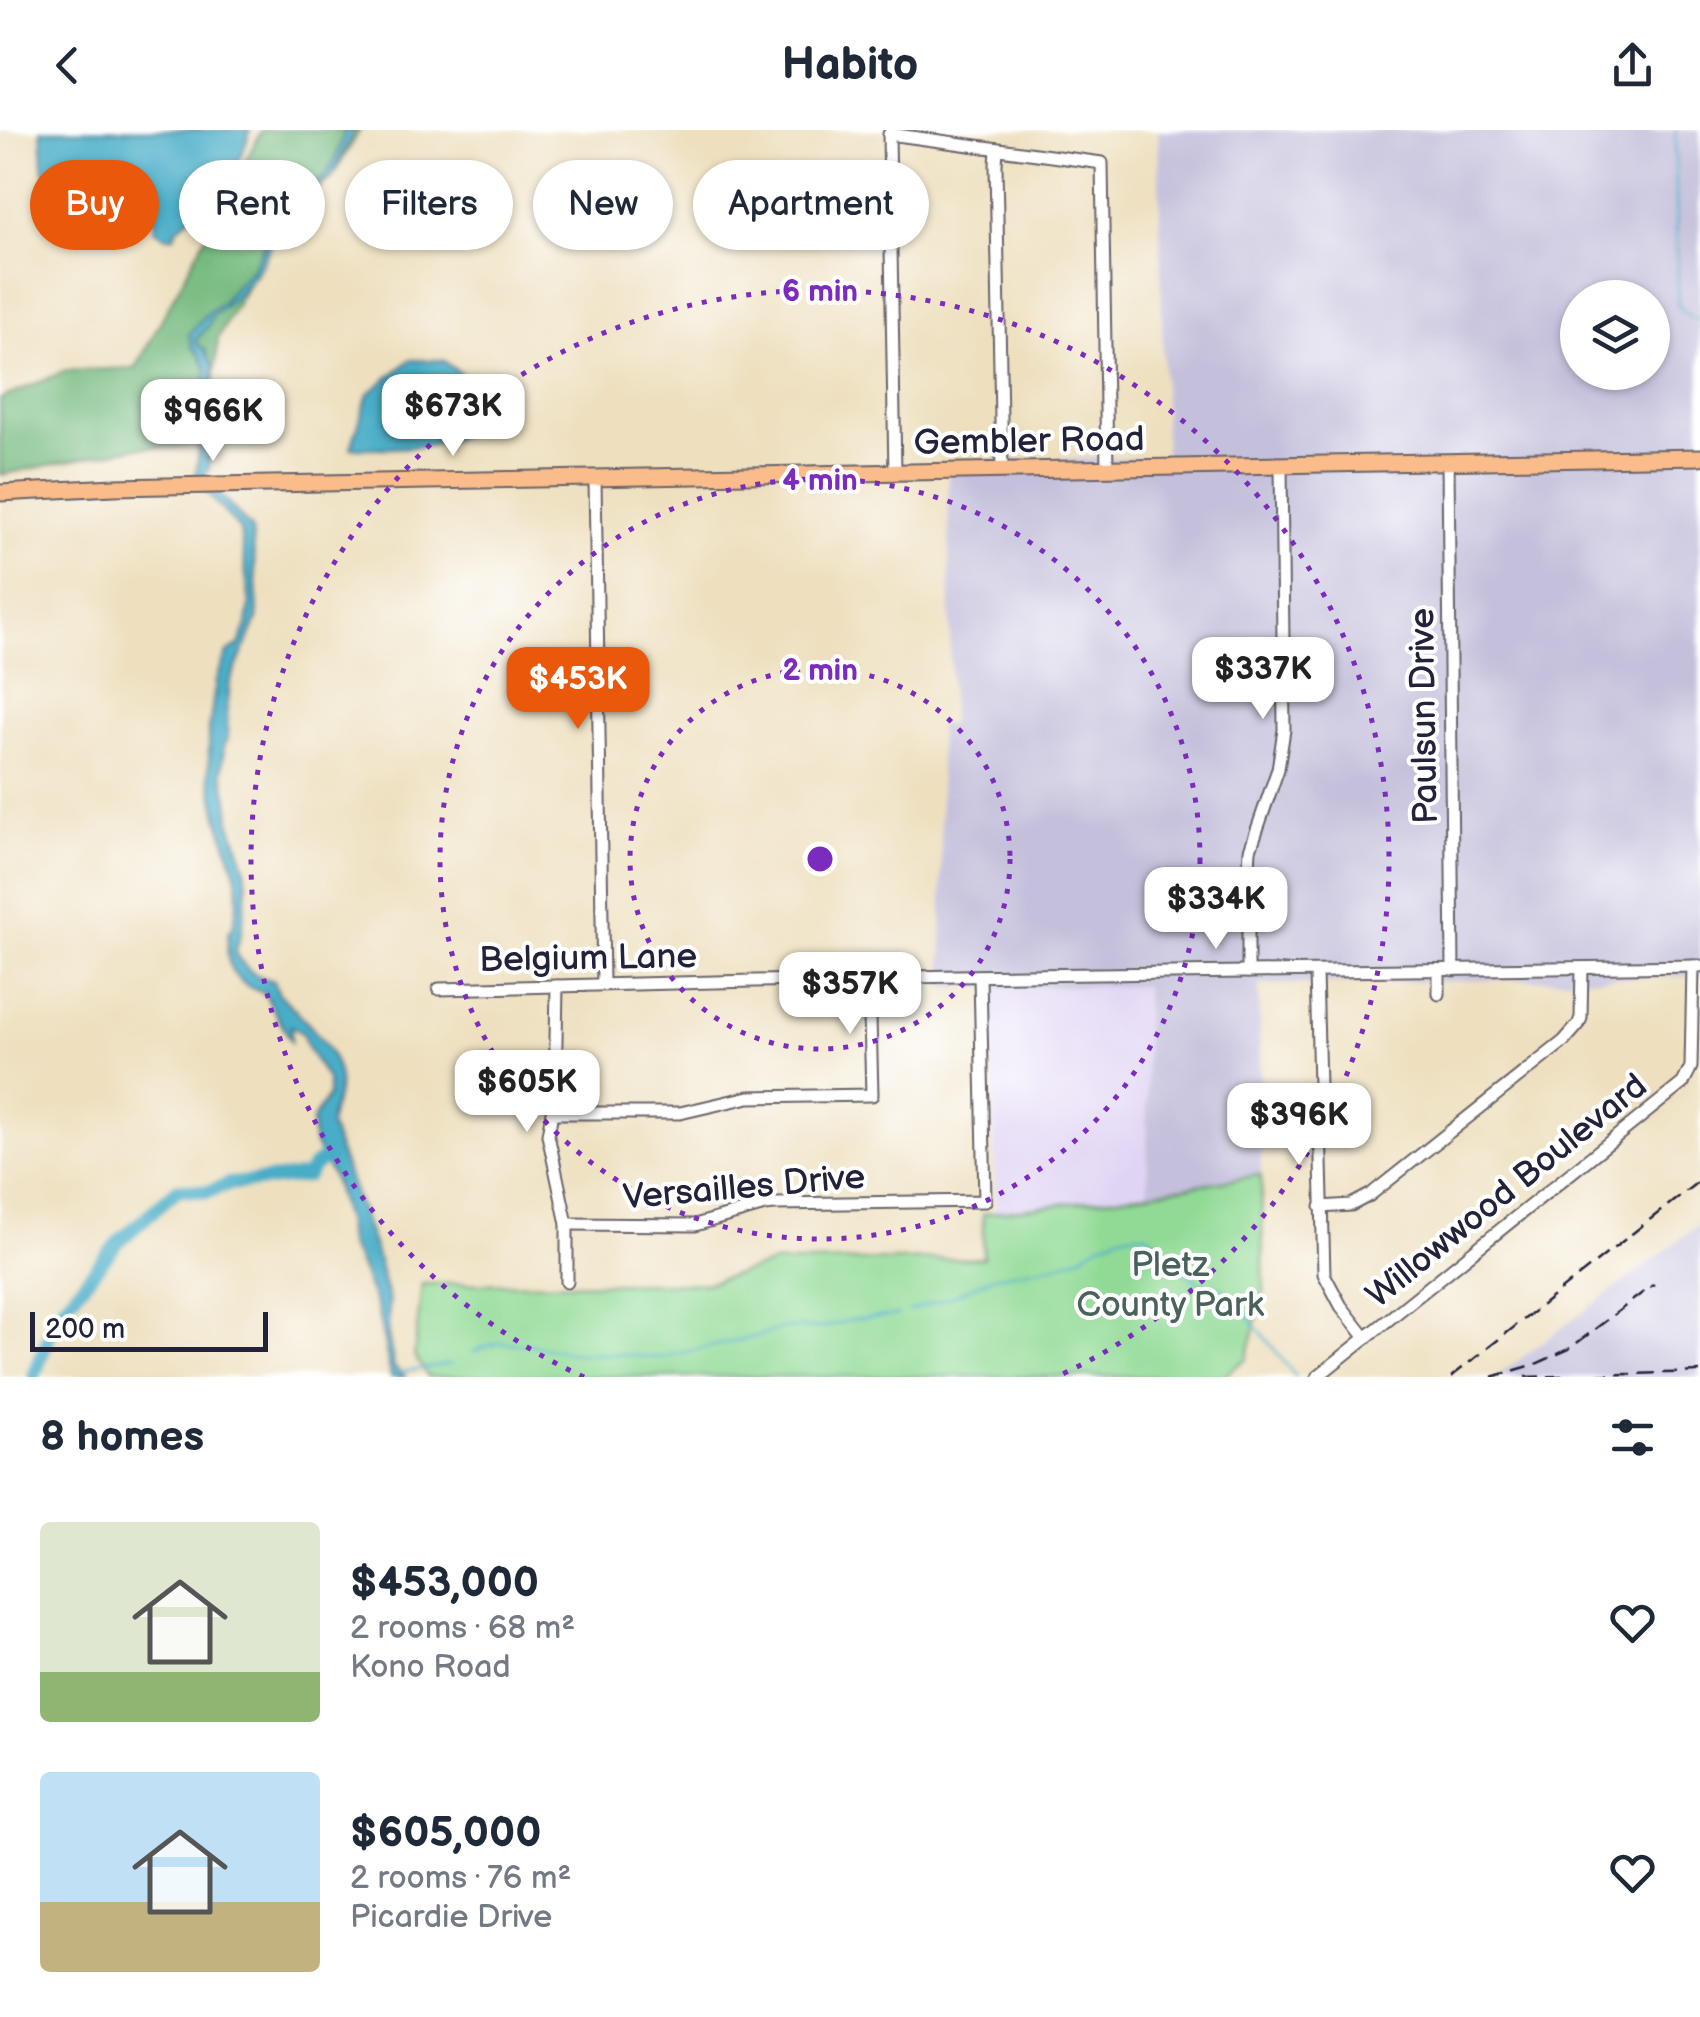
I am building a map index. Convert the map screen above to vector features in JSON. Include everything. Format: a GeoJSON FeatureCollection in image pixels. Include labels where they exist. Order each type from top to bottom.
{"type":"FeatureCollection","features":[{"type":"Feature","properties":{"kind":"main road","name":"Gembler Road"},"geometry":{"type":"LineString","coordinates":[[0,493],[1700,457]]}},
{"type":"Feature","properties":{"kind":"street"},"geometry":{"type":"LineString","coordinates":[[894,473],[888,134],[1102,162],[1107,468]]}},
{"type":"Feature","properties":{"kind":"street"},"geometry":{"type":"LineString","coordinates":[[998,149],[1002,471]]}},
{"type":"Feature","properties":{"kind":"street","name":"Paulsun Drive"},"geometry":{"type":"LineString","coordinates":[[1448,462],[1453,970]]}},
{"type":"Feature","properties":{"kind":"street"},"geometry":{"type":"LineString","coordinates":[[1248,972],[1250,850],[1278,769],[1284,730],[1282,465]]}},
{"type":"Feature","properties":{"kind":"street"},"geometry":{"type":"LineString","coordinates":[[595,479],[603,984]]}},
{"type":"Feature","properties":{"kind":"street","name":"Belgium Lane"},"geometry":{"type":"LineString","coordinates":[[440,989],[869,978],[1696,966]]}},
{"type":"Feature","properties":{"kind":"street","name":"Willowwood Boulevard"},"geometry":{"type":"LineString","coordinates":[[1317,1377],[1683,1083],[1691,1067],[1696,966]]}},
{"type":"Feature","properties":{"kind":"street"},"geometry":{"type":"LineString","coordinates":[[1321,1207],[1352,1206],[1363,1200],[1564,1042],[1581,1018],[1582,968]]}},
{"type":"Feature","properties":{"kind":"street"},"geometry":{"type":"LineString","coordinates":[[1439,970],[1439,994]]}},
{"type":"Feature","properties":{"kind":"street"},"geometry":{"type":"LineString","coordinates":[[1316,972],[1323,1263],[1326,1282],[1366,1338]]}},
{"type":"Feature","properties":{"kind":"street","name":"Versailles Drive"},"geometry":{"type":"LineString","coordinates":[[567,1224],[695,1225],[775,1204],[986,1201],[980,976]]}},
{"type":"Feature","properties":{"kind":"street"},"geometry":{"type":"LineString","coordinates":[[552,1113],[680,1113],[749,1097],[872,1095],[869,978]]}},
{"type":"Feature","properties":{"kind":"street","name":"Belgium Lane"},"geometry":{"type":"LineString","coordinates":[[738,981],[744,997]]}},
{"type":"Feature","properties":{"kind":"street"},"geometry":{"type":"LineString","coordinates":[[557,986],[556,1063],[548,1147],[567,1224],[567,1282]]}},
{"type":"Feature","properties":{"kind":"shaded area"},"geometry":{"type":"Polygon","coordinates":[[[1158,130],[1700,130],[1700,976],[1259,985],[1261,1175],[1148,1193],[1145,986],[943,987],[939,725],[951,724],[948,462],[1165,457],[1158,130]]]}},
{"type":"Feature","properties":{"kind":"shaded area"},"geometry":{"type":"Polygon","coordinates":[[[1145,986],[1148,1193],[995,1212],[992,987],[1145,986]]]}},
{"type":"Feature","properties":{"kind":"shaded area"},"geometry":{"type":"Polygon","coordinates":[[[1700,1223],[1700,1377],[1496,1377],[1669,1248],[1700,1223]]]}},
{"type":"Feature","properties":{"kind":"green space"},"geometry":{"type":"Polygon","coordinates":[[[262,130],[360,130],[325,184],[325,160],[246,160],[262,130]]]}},
{"type":"Feature","properties":{"kind":"green space"},"geometry":{"type":"Polygon","coordinates":[[[198,250],[267,250],[218,338],[213,390],[221,444],[133,448],[0,475],[0,399],[65,371],[136,368],[198,250]]]}},
{"type":"Feature","properties":{"kind":"green space","name":"Pletz County Park"},"geometry":{"type":"Polygon","coordinates":[[[1261,1175],[1264,1293],[1247,1358],[1222,1377],[428,1377],[414,1356],[422,1284],[707,1283],[774,1263],[983,1258],[983,1214],[1261,1175]]]}},
{"type":"Feature","properties":{"kind":"water"},"geometry":{"type":"Polygon","coordinates":[[[41,130],[250,130],[238,160],[179,160],[179,227],[174,236],[159,232],[159,160],[43,160],[41,130]]]}},
{"type":"Feature","properties":{"kind":"water"},"geometry":{"type":"Polygon","coordinates":[[[345,130],[354,130],[332,176],[325,180],[345,130]]]}},
{"type":"Feature","properties":{"kind":"water"},"geometry":{"type":"Polygon","coordinates":[[[268,250],[259,269],[239,294],[214,313],[196,340],[213,365],[209,469],[204,475],[252,530],[258,610],[230,682],[222,772],[247,887],[235,953],[251,972],[274,981],[278,992],[324,1043],[336,1066],[339,1085],[330,1126],[375,1250],[389,1302],[388,1334],[394,1367],[405,1377],[391,1377],[377,1308],[348,1244],[333,1178],[313,1141],[312,1120],[328,1096],[328,1081],[303,1034],[291,1026],[291,1041],[264,993],[236,977],[227,952],[238,899],[237,877],[209,775],[209,729],[216,680],[227,653],[239,645],[250,605],[240,530],[195,479],[198,440],[207,423],[207,369],[192,347],[189,334],[223,303],[261,252],[268,250]]]}},
{"type":"Feature","properties":{"kind":"water"},"geometry":{"type":"Polygon","coordinates":[[[410,360],[443,360],[471,382],[479,405],[473,428],[430,445],[351,448],[368,394],[410,360]]]}},
{"type":"Feature","properties":{"kind":"waterway"},"geometry":{"type":"LineString","coordinates":[[1675,130],[1678,305],[1689,317],[1700,319]]}},
{"type":"Feature","properties":{"kind":"waterway"},"geometry":{"type":"LineString","coordinates":[[34,1376],[57,1315],[118,1242],[178,1189],[207,1192],[229,1184],[307,1176],[329,1154]]}},
{"type":"Feature","properties":{"kind":"waterway"},"geometry":{"type":"LineString","coordinates":[[909,1311],[995,1276],[1056,1265],[1120,1235],[1144,1233],[1198,1282],[1221,1288],[1296,1377]]}},
{"type":"Feature","properties":{"kind":"waterway"},"geometry":{"type":"LineString","coordinates":[[473,1352],[501,1343],[578,1354],[658,1358],[782,1328],[820,1328],[897,1315]]}},
{"type":"Feature","properties":{"kind":"waterway"},"geometry":{"type":"LineString","coordinates":[[397,1373],[450,1364]]}},
{"type":"Feature","properties":{"kind":"railway"},"geometry":{"type":"LineString","coordinates":[[1451,1377],[1700,1180]]}},
{"type":"Feature","properties":{"kind":"railway"},"geometry":{"type":"LineString","coordinates":[[1492,1377],[1569,1349],[1654,1284]]}},
{"type":"Feature","properties":{"kind":"railway"},"geometry":{"type":"LineString","coordinates":[[1525,1377],[1700,1372]]}}]}
